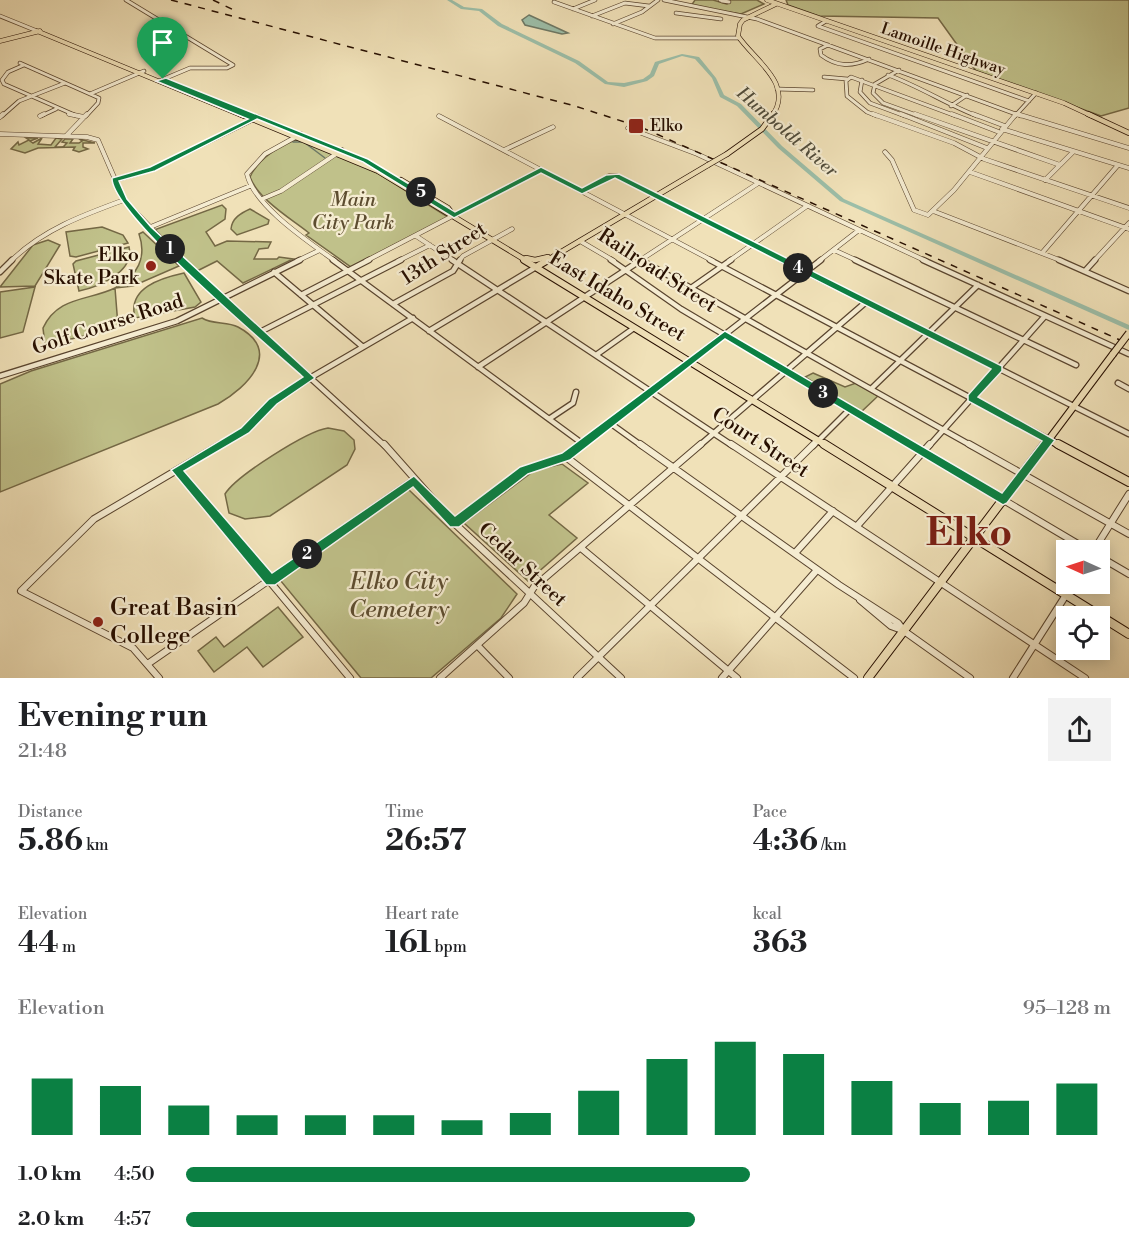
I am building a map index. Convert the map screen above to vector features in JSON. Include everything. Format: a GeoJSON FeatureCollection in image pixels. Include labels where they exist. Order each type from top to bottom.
{"type":"FeatureCollection","features":[{"type":"Feature","properties":{"kind":"main road","name":"Lamoille Highway"},"geometry":{"type":"LineString","coordinates":[[761,0],[1036,93],[1095,115],[1129,133]]}},
{"type":"Feature","properties":{"kind":"main road"},"geometry":{"type":"LineString","coordinates":[[737,38],[739,26],[747,16],[767,5],[761,0]]}},
{"type":"Feature","properties":{"kind":"main road","name":"Lamoille Highway"},"geometry":{"type":"LineString","coordinates":[[767,0],[776,4]]}},
{"type":"Feature","properties":{"kind":"main road"},"geometry":{"type":"LineString","coordinates":[[758,10],[776,4]]}},
{"type":"Feature","properties":{"kind":"main road"},"geometry":{"type":"LineString","coordinates":[[747,16],[776,4]]}},
{"type":"Feature","properties":{"kind":"main road","name":"East Idaho Street"},"geometry":{"type":"LineString","coordinates":[[37,31],[290,130],[299,136]]}},
{"type":"Feature","properties":{"kind":"main road"},"geometry":{"type":"LineString","coordinates":[[0,41],[37,31]]}},
{"type":"Feature","properties":{"kind":"main road"},"geometry":{"type":"LineString","coordinates":[[536,267],[753,139],[774,118],[781,102],[767,64],[756,57],[737,38]]}},
{"type":"Feature","properties":{"kind":"main road"},"geometry":{"type":"LineString","coordinates":[[737,38],[766,70],[778,90]]}},
{"type":"Feature","properties":{"kind":"main road","name":"East Idaho Street"},"geometry":{"type":"LineString","coordinates":[[256,118],[272,127],[340,152],[378,171],[691,361],[1129,634]]}},
{"type":"Feature","properties":{"kind":"main road"},"geometry":{"type":"LineString","coordinates":[[272,127],[290,130]]}},
{"type":"Feature","properties":{"kind":"main road"},"geometry":{"type":"LineString","coordinates":[[516,255],[535,260],[557,255]]}},
{"type":"Feature","properties":{"kind":"main road"},"geometry":{"type":"LineString","coordinates":[[868,678],[1129,333]]}},
{"type":"Feature","properties":{"kind":"main road"},"geometry":{"type":"LineString","coordinates":[[1050,440],[1129,482]]}},
{"type":"Feature","properties":{"kind":"street"},"geometry":{"type":"LineString","coordinates":[[126,0],[233,65],[228,68],[189,68],[161,80]]}},
{"type":"Feature","properties":{"kind":"street"},"geometry":{"type":"LineString","coordinates":[[573,9],[592,0]]}},
{"type":"Feature","properties":{"kind":"street"},"geometry":{"type":"LineString","coordinates":[[613,24],[642,12],[658,0]]}},
{"type":"Feature","properties":{"kind":"street"},"geometry":{"type":"LineString","coordinates":[[664,0],[747,16],[1017,114],[1129,148]]}},
{"type":"Feature","properties":{"kind":"street"},"geometry":{"type":"LineString","coordinates":[[686,5],[693,0]]}},
{"type":"Feature","properties":{"kind":"street"},"geometry":{"type":"LineString","coordinates":[[554,2],[655,38],[737,38]]}},
{"type":"Feature","properties":{"kind":"street"},"geometry":{"type":"LineString","coordinates":[[592,16],[625,3],[649,6]]}},
{"type":"Feature","properties":{"kind":"street"},"geometry":{"type":"LineString","coordinates":[[703,15],[708,9]]}},
{"type":"Feature","properties":{"kind":"street"},"geometry":{"type":"LineString","coordinates":[[676,13],[721,19]]}},
{"type":"Feature","properties":{"kind":"street","name":"East Idaho Street"},"geometry":{"type":"LineString","coordinates":[[0,16],[37,31]]}},
{"type":"Feature","properties":{"kind":"street"},"geometry":{"type":"LineString","coordinates":[[826,21],[818,26],[1029,101]]}},
{"type":"Feature","properties":{"kind":"street"},"geometry":{"type":"LineString","coordinates":[[828,45],[820,49],[821,55],[841,64],[855,66],[869,59]]}},
{"type":"Feature","properties":{"kind":"street"},"geometry":{"type":"LineString","coordinates":[[0,134],[66,136],[84,117],[99,100],[22,64],[8,72],[2,81],[56,109],[84,117]]}},
{"type":"Feature","properties":{"kind":"street"},"geometry":{"type":"LineString","coordinates":[[874,84],[899,70]]}},
{"type":"Feature","properties":{"kind":"street"},"geometry":{"type":"LineString","coordinates":[[90,94],[142,72]]}},
{"type":"Feature","properties":{"kind":"street"},"geometry":{"type":"LineString","coordinates":[[888,75],[916,86],[951,106],[1002,129]]}},
{"type":"Feature","properties":{"kind":"street"},"geometry":{"type":"LineString","coordinates":[[824,77],[847,79],[853,77],[941,109],[1129,168]]}},
{"type":"Feature","properties":{"kind":"street"},"geometry":{"type":"LineString","coordinates":[[847,79],[847,96],[867,112],[954,142],[981,157],[1129,208]]}},
{"type":"Feature","properties":{"kind":"street"},"geometry":{"type":"LineString","coordinates":[[862,80],[860,92],[870,103],[968,138],[987,148]]}},
{"type":"Feature","properties":{"kind":"street"},"geometry":{"type":"LineString","coordinates":[[0,117],[16,103],[64,83]]}},
{"type":"Feature","properties":{"kind":"street"},"geometry":{"type":"LineString","coordinates":[[874,84],[873,93],[878,100],[1060,165]]}},
{"type":"Feature","properties":{"kind":"street"},"geometry":{"type":"LineString","coordinates":[[778,90],[813,90]]}},
{"type":"Feature","properties":{"kind":"street"},"geometry":{"type":"LineString","coordinates":[[885,152],[892,160],[914,210],[922,216],[928,215],[970,172],[1002,129],[1036,93]]}},
{"type":"Feature","properties":{"kind":"street"},"geometry":{"type":"LineString","coordinates":[[951,106],[967,95]]}},
{"type":"Feature","properties":{"kind":"street"},"geometry":{"type":"LineString","coordinates":[[40,116],[56,109]]}},
{"type":"Feature","properties":{"kind":"street"},"geometry":{"type":"LineString","coordinates":[[930,118],[941,109]]}},
{"type":"Feature","properties":{"kind":"street"},"geometry":{"type":"LineString","coordinates":[[439,116],[1050,440]]}},
{"type":"Feature","properties":{"kind":"street"},"geometry":{"type":"LineString","coordinates":[[114,180],[153,169],[256,118]]}},
{"type":"Feature","properties":{"kind":"street"},"geometry":{"type":"LineString","coordinates":[[504,150],[553,127]]}},
{"type":"Feature","properties":{"kind":"street"},"geometry":{"type":"LineString","coordinates":[[628,128],[705,158],[1129,354]]}},
{"type":"Feature","properties":{"kind":"street","name":"Cedar Street"},"geometry":{"type":"LineString","coordinates":[[66,136],[98,140],[124,200],[148,228],[222,299],[387,447],[454,523],[621,678]]}},
{"type":"Feature","properties":{"kind":"street"},"geometry":{"type":"LineString","coordinates":[[299,136],[266,153],[250,168],[246,177],[250,186],[320,249],[583,444]]}},
{"type":"Feature","properties":{"kind":"street"},"geometry":{"type":"LineString","coordinates":[[262,199],[282,191],[340,152]]}},
{"type":"Feature","properties":{"kind":"street"},"geometry":{"type":"LineString","coordinates":[[1045,180],[1073,152]]}},
{"type":"Feature","properties":{"kind":"street"},"geometry":{"type":"LineString","coordinates":[[1042,253],[1118,165]]}},
{"type":"Feature","properties":{"kind":"street"},"geometry":{"type":"LineString","coordinates":[[301,295],[541,170]]}},
{"type":"Feature","properties":{"kind":"street"},"geometry":{"type":"LineString","coordinates":[[970,172],[1127,228]]}},
{"type":"Feature","properties":{"kind":"street"},"geometry":{"type":"LineString","coordinates":[[582,191],[613,175],[1129,434]]}},
{"type":"Feature","properties":{"kind":"street"},"geometry":{"type":"LineString","coordinates":[[478,367],[757,184]]}},
{"type":"Feature","properties":{"kind":"street"},"geometry":{"type":"LineString","coordinates":[[148,228],[250,186]]}},
{"type":"Feature","properties":{"kind":"street"},"geometry":{"type":"LineString","coordinates":[[0,272],[29,243],[44,233],[124,200]]}},
{"type":"Feature","properties":{"kind":"street"},"geometry":{"type":"LineString","coordinates":[[691,288],[750,244],[807,206]]}},
{"type":"Feature","properties":{"kind":"street"},"geometry":{"type":"LineString","coordinates":[[933,211],[1042,253],[1129,291]]}},
{"type":"Feature","properties":{"kind":"street"},"geometry":{"type":"LineString","coordinates":[[1084,271],[1127,228],[1129,223]]}},
{"type":"Feature","properties":{"kind":"street","name":"13th Street"},"geometry":{"type":"LineString","coordinates":[[393,304],[453,271],[463,256],[512,229]]}},
{"type":"Feature","properties":{"kind":"street"},"geometry":{"type":"LineString","coordinates":[[454,523],[524,470],[566,456],[583,444],[859,230]]}},
{"type":"Feature","properties":{"kind":"street","name":"Court Street"},"geometry":{"type":"LineString","coordinates":[[416,236],[1085,678]]}},
{"type":"Feature","properties":{"kind":"street","name":"Railroad Street"},"geometry":{"type":"LineString","coordinates":[[580,241],[626,269],[681,309],[1071,540]]}},
{"type":"Feature","properties":{"kind":"street"},"geometry":{"type":"LineString","coordinates":[[260,333],[430,245]]}},
{"type":"Feature","properties":{"kind":"street","name":"Golf Course Road"},"geometry":{"type":"LineString","coordinates":[[0,376],[165,325],[320,249]]}},
{"type":"Feature","properties":{"kind":"street"},"geometry":{"type":"LineString","coordinates":[[834,250],[1076,365]]}},
{"type":"Feature","properties":{"kind":"street"},"geometry":{"type":"LineString","coordinates":[[640,259],[1129,534]]}},
{"type":"Feature","properties":{"kind":"street"},"geometry":{"type":"LineString","coordinates":[[429,331],[536,267]]}},
{"type":"Feature","properties":{"kind":"street"},"geometry":{"type":"LineString","coordinates":[[274,272],[363,347]]}},
{"type":"Feature","properties":{"kind":"street"},"geometry":{"type":"LineString","coordinates":[[871,389],[978,285]]}},
{"type":"Feature","properties":{"kind":"street"},"geometry":{"type":"LineString","coordinates":[[440,678],[530,595],[534,587],[753,400],[785,369],[866,302]]}},
{"type":"Feature","properties":{"kind":"street"},"geometry":{"type":"LineString","coordinates":[[857,526],[1045,316]]}},
{"type":"Feature","properties":{"kind":"street","name":"13th Street"},"geometry":{"type":"LineString","coordinates":[[149,663],[133,648],[21,591],[93,519],[245,430],[273,401],[413,318]]}},
{"type":"Feature","properties":{"kind":"street"},"geometry":{"type":"LineString","coordinates":[[596,355],[634,328]]}},
{"type":"Feature","properties":{"kind":"street"},"geometry":{"type":"LineString","coordinates":[[1118,383],[1129,388]]}},
{"type":"Feature","properties":{"kind":"street"},"geometry":{"type":"LineString","coordinates":[[549,419],[573,403],[576,393]]}},
{"type":"Feature","properties":{"kind":"street"},"geometry":{"type":"LineString","coordinates":[[576,678],[850,409]]}},
{"type":"Feature","properties":{"kind":"street"},"geometry":{"type":"LineString","coordinates":[[610,423],[795,553],[860,600],[891,626],[904,631],[970,678]]}},
{"type":"Feature","properties":{"kind":"street"},"geometry":{"type":"LineString","coordinates":[[566,456],[854,678]]}},
{"type":"Feature","properties":{"kind":"street"},"geometry":{"type":"LineString","coordinates":[[177,470],[350,678]]}},
{"type":"Feature","properties":{"kind":"street"},"geometry":{"type":"LineString","coordinates":[[159,678],[149,663],[414,480]]}},
{"type":"Feature","properties":{"kind":"street"},"geometry":{"type":"LineString","coordinates":[[1100,540],[1129,494]]}},
{"type":"Feature","properties":{"kind":"street"},"geometry":{"type":"LineString","coordinates":[[795,553],[833,512]]}},
{"type":"Feature","properties":{"kind":"street"},"geometry":{"type":"LineString","coordinates":[[581,548],[737,678]]}},
{"type":"Feature","properties":{"kind":"street"},"geometry":{"type":"LineString","coordinates":[[1110,563],[1129,574]]}},
{"type":"Feature","properties":{"kind":"street"},"geometry":{"type":"LineString","coordinates":[[722,678],[817,570]]}},
{"type":"Feature","properties":{"kind":"street"},"geometry":{"type":"LineString","coordinates":[[1013,678],[1066,595]]}},
{"type":"Feature","properties":{"kind":"street"},"geometry":{"type":"LineString","coordinates":[[477,645],[509,678]]}},
{"type":"Feature","properties":{"kind":"green space"},"geometry":{"type":"Polygon","coordinates":[[[695,0],[713,0],[727,4],[729,0],[757,0],[764,4],[741,14],[691,6],[695,0]]]}},
{"type":"Feature","properties":{"kind":"green space"},"geometry":{"type":"Polygon","coordinates":[[[786,0],[1129,0],[1129,108],[1101,116],[976,71],[938,18],[819,16],[788,5],[786,0]]]}},
{"type":"Feature","properties":{"kind":"green space"},"geometry":{"type":"Polygon","coordinates":[[[26,138],[38,138],[30,141],[33,143],[42,138],[38,144],[51,145],[56,138],[62,139],[55,147],[63,147],[67,143],[62,142],[65,139],[73,139],[70,143],[79,143],[82,141],[79,139],[95,143],[83,143],[83,147],[88,149],[79,152],[73,150],[75,147],[38,148],[25,153],[11,149],[18,142],[19,145],[29,140],[26,138]]]}},
{"type":"Feature","properties":{"kind":"green space","name":"Main City Park"},"geometry":{"type":"Polygon","coordinates":[[[300,139],[371,169],[448,217],[351,267],[306,235],[309,233],[284,215],[260,193],[250,177],[271,153],[300,139]]]}},
{"type":"Feature","properties":{"kind":"green space"},"geometry":{"type":"Polygon","coordinates":[[[222,205],[226,209],[225,219],[206,232],[215,246],[227,241],[271,242],[268,248],[259,249],[254,259],[277,259],[279,257],[293,259],[243,283],[217,261],[197,271],[154,230],[222,205]]]}},
{"type":"Feature","properties":{"kind":"green space"},"geometry":{"type":"Polygon","coordinates":[[[250,209],[269,220],[268,224],[237,235],[231,229],[233,222],[240,214],[250,209]]]}},
{"type":"Feature","properties":{"kind":"green space"},"geometry":{"type":"Polygon","coordinates":[[[102,227],[123,235],[128,243],[76,257],[70,256],[66,232],[102,227]]]}},
{"type":"Feature","properties":{"kind":"green space","name":"Elko Skate Park"},"geometry":{"type":"Polygon","coordinates":[[[143,232],[179,266],[133,286],[115,288],[130,278],[139,265],[142,250],[139,234],[143,232]]]}},
{"type":"Feature","properties":{"kind":"green space"},"geometry":{"type":"Polygon","coordinates":[[[48,240],[60,245],[35,286],[0,287],[33,245],[48,240]]]}},
{"type":"Feature","properties":{"kind":"green space"},"geometry":{"type":"Polygon","coordinates":[[[129,247],[129,256],[121,271],[105,282],[79,291],[73,264],[76,261],[129,247]]]}},
{"type":"Feature","properties":{"kind":"green space"},"geometry":{"type":"Polygon","coordinates":[[[184,273],[201,302],[195,307],[135,318],[136,299],[141,292],[156,282],[184,273]]]}},
{"type":"Feature","properties":{"kind":"green space"},"geometry":{"type":"Polygon","coordinates":[[[35,287],[23,332],[0,338],[0,292],[35,287]]]}},
{"type":"Feature","properties":{"kind":"green space"},"geometry":{"type":"Polygon","coordinates":[[[115,288],[118,326],[114,329],[45,345],[43,328],[57,310],[74,301],[115,288]]]}},
{"type":"Feature","properties":{"kind":"green space"},"geometry":{"type":"Polygon","coordinates":[[[202,318],[238,327],[251,337],[258,347],[259,357],[256,368],[240,388],[218,404],[0,492],[0,384],[31,371],[202,318]]]}},
{"type":"Feature","properties":{"kind":"green space"},"geometry":{"type":"Polygon","coordinates":[[[813,373],[845,387],[856,383],[878,396],[861,412],[805,377],[813,373]]]}},
{"type":"Feature","properties":{"kind":"green space"},"geometry":{"type":"Polygon","coordinates":[[[328,428],[344,431],[354,440],[355,449],[347,465],[270,516],[245,519],[229,513],[225,494],[232,486],[289,445],[328,428]]]}},
{"type":"Feature","properties":{"kind":"green space"},"geometry":{"type":"Polygon","coordinates":[[[562,464],[588,483],[549,515],[577,538],[528,581],[464,523],[535,470],[562,464]]]}},
{"type":"Feature","properties":{"kind":"green space","name":"Elko City Cemetery"},"geometry":{"type":"Polygon","coordinates":[[[408,489],[517,594],[501,618],[431,678],[361,678],[280,580],[408,489]]]}},
{"type":"Feature","properties":{"kind":"green space"},"geometry":{"type":"Polygon","coordinates":[[[278,607],[303,637],[263,667],[247,647],[214,672],[198,651],[216,637],[224,647],[278,607]]]}},
{"type":"Feature","properties":{"kind":"shaded area"},"geometry":{"type":"Polygon","coordinates":[[[529,15],[568,33],[562,34],[525,25],[522,20],[529,15]]]}},
{"type":"Feature","properties":{"kind":"waterway","name":"Humboldt River"},"geometry":{"type":"LineString","coordinates":[[449,0],[463,8],[480,10],[500,25],[577,62],[607,83],[624,85],[645,80],[652,75],[657,63],[682,55],[697,58],[714,78],[722,96],[739,105],[780,147],[842,200],[1129,328]]}},
{"type":"Feature","properties":{"kind":"waterway"},"geometry":{"type":"LineString","coordinates":[[293,142],[301,142]]}},
{"type":"Feature","properties":{"kind":"waterway"},"geometry":{"type":"LineString","coordinates":[[305,143],[325,158]]}},
{"type":"Feature","properties":{"kind":"railway"},"geometry":{"type":"LineString","coordinates":[[171,0],[575,106],[643,128],[1129,344]]}},
{"type":"Feature","properties":{"kind":"railway"},"geometry":{"type":"LineString","coordinates":[[213,0],[238,12]]}},
{"type":"Feature","properties":{"kind":"place","name":"Elko"},"geometry":{"type":"Point","coordinates":[636,126]}},
{"type":"Feature","properties":{"kind":"place","name":"Elko Skate Park"},"geometry":{"type":"Point","coordinates":[151,266]}},
{"type":"Feature","properties":{"kind":"place","name":"Great Basin College"},"geometry":{"type":"Point","coordinates":[98,622]}},
{"type":"Feature","properties":{"kind":"district","name":"Elko"},"geometry":{"type":"Point","coordinates":[969,533]}},
{"type":"Feature","properties":{"kind":"route"},"geometry":{"type":"LineString","coordinates":[[163,79],[366,160],[447,208],[454,216],[541,170],[582,191],[609,176],[617,176],[998,368],[971,398],[1050,440],[1003,500],[725,334],[592,438],[566,456],[524,470],[454,523],[414,480],[270,581],[177,470],[245,430],[273,401],[310,378],[222,299],[148,228],[124,200],[114,180],[153,169],[254,119],[159,81],[163,79]]}}]}
